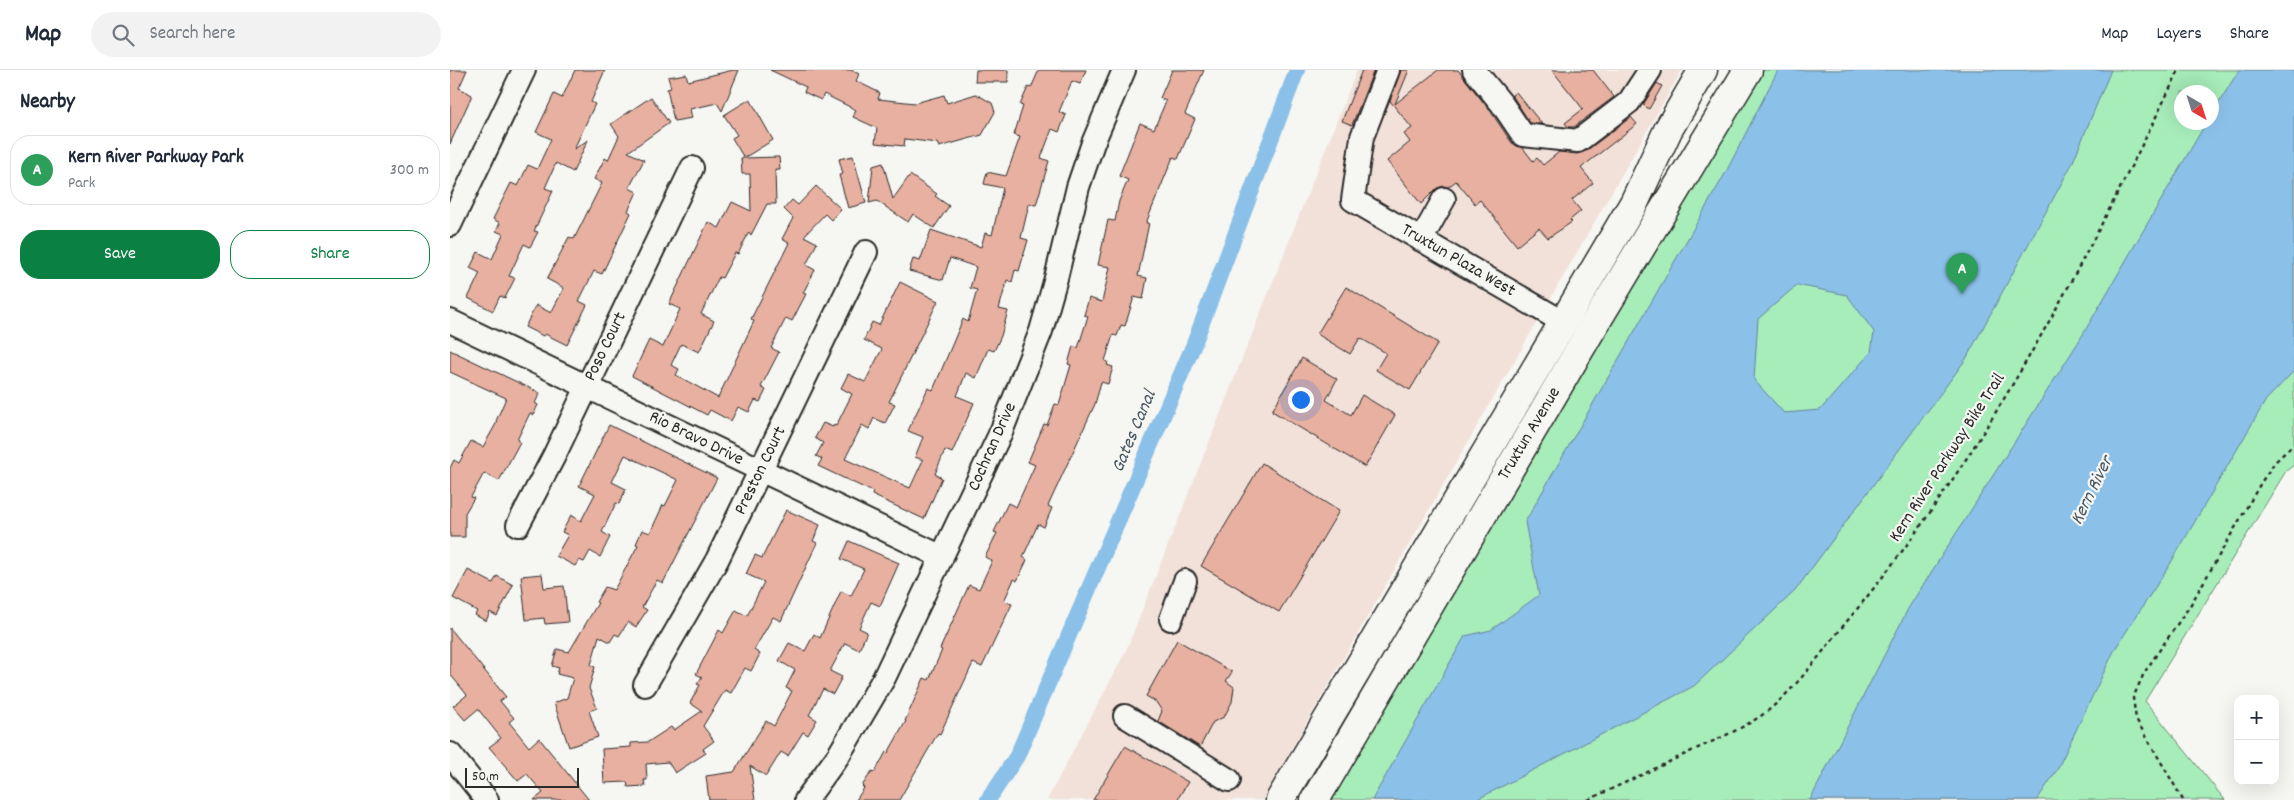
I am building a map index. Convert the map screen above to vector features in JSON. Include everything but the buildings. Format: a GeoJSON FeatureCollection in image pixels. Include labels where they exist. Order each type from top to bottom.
{"type":"FeatureCollection","features":[{"type":"Feature","properties":{"kind":"main road","name":"Truxtun Avenue"},"geometry":{"type":"LineString","coordinates":[[1280,800],[1634,203],[1668,130],[1703,70]]}},
{"type":"Feature","properties":{"kind":"main road","name":"Truxtun Avenue"},"geometry":{"type":"LineString","coordinates":[[1315,800],[1519,453],[1748,70]]}},
{"type":"Feature","properties":{"kind":"main road"},"geometry":{"type":"LineString","coordinates":[[1519,453],[1564,348],[1566,336],[1563,322],[1588,309],[1634,262]]}},
{"type":"Feature","properties":{"kind":"street"},"geometry":{"type":"LineString","coordinates":[[450,225],[524,70]]}},
{"type":"Feature","properties":{"kind":"street","name":"Cochran Drive"},"geometry":{"type":"LineString","coordinates":[[806,800],[838,756],[884,678],[1001,432],[1022,382],[1056,278],[1078,187],[1093,143],[1124,70]]}},
{"type":"Feature","properties":{"kind":"street","name":"Truxtun Plaza West"},"geometry":{"type":"LineString","coordinates":[[1388,70],[1362,137],[1353,200],[1563,322]]}},
{"type":"Feature","properties":{"kind":"street"},"geometry":{"type":"LineString","coordinates":[[1474,70],[1502,104],[1523,135],[1578,141],[1629,102],[1650,70]]}},
{"type":"Feature","properties":{"kind":"street","name":"Poso Court"},"geometry":{"type":"LineString","coordinates":[[518,526],[692,168]]}},
{"type":"Feature","properties":{"kind":"street"},"geometry":{"type":"LineString","coordinates":[[1422,240],[1444,199]]}},
{"type":"Feature","properties":{"kind":"street","name":"Preston Court"},"geometry":{"type":"LineString","coordinates":[[645,684],[718,560],[866,252]]}},
{"type":"Feature","properties":{"kind":"street","name":"Rio Bravo Drive"},"geometry":{"type":"LineString","coordinates":[[450,320],[942,557]]}},
{"type":"Feature","properties":{"kind":"street"},"geometry":{"type":"LineString","coordinates":[[1171,619],[1185,581]]}},
{"type":"Feature","properties":{"kind":"street"},"geometry":{"type":"LineString","coordinates":[[1125,716],[1229,780]]}},
{"type":"Feature","properties":{"kind":"street"},"geometry":{"type":"LineString","coordinates":[[450,754],[487,800]]}},
{"type":"Feature","properties":{"kind":"path","name":"Kern River Parkway Bike Trail"},"geometry":{"type":"LineString","coordinates":[[1588,800],[1742,727],[1768,710],[1786,694],[1871,591],[1932,511],[2006,394],[2074,279],[2179,70]]}},
{"type":"Feature","properties":{"kind":"path"},"geometry":{"type":"LineString","coordinates":[[2183,800],[2136,719],[2134,698],[2144,673],[2191,604],[2262,481],[2274,462],[2294,444]]}},
{"type":"Feature","properties":{"kind":"shaded area"},"geometry":{"type":"Polygon","coordinates":[[[1357,70],[1682,70],[1262,800],[1047,800],[1126,651],[1357,70]]]}},
{"type":"Feature","properties":{"kind":"green space"},"geometry":{"type":"Polygon","coordinates":[[[1761,70],[2294,70],[2294,465],[2286,471],[2145,701],[2225,800],[1332,800],[1761,70]]]}},
{"type":"Feature","properties":{"kind":"water"},"geometry":{"type":"Polygon","coordinates":[[[1778,70],[2111,70],[2072,164],[1966,359],[1795,591],[1694,686],[1476,800],[1372,800],[1465,636],[1491,630],[1539,595],[1525,522],[1726,172],[1778,70]],[[1797,285],[1758,319],[1754,380],[1784,413],[1820,410],[1871,352],[1874,332],[1847,295],[1797,285]]]}},
{"type":"Feature","properties":{"kind":"water","name":"Kern River"},"geometry":{"type":"Polygon","coordinates":[[[2239,70],[2294,70],[2294,371],[2266,400],[2169,566],[2115,649],[2057,770],[2037,800],[1810,800],[1909,607],[2079,341],[2202,130],[2219,130],[2219,103],[2239,70]]]}},
{"type":"Feature","properties":{"kind":"waterway","name":"Gates Canal"},"geometry":{"type":"LineString","coordinates":[[988,800],[1017,756],[1194,344],[1297,70]]}},
{"type":"Feature","properties":{"kind":"place","name":"Kern River Parkway Park"},"geometry":{"type":"Point","coordinates":[1962,294]}}]}
